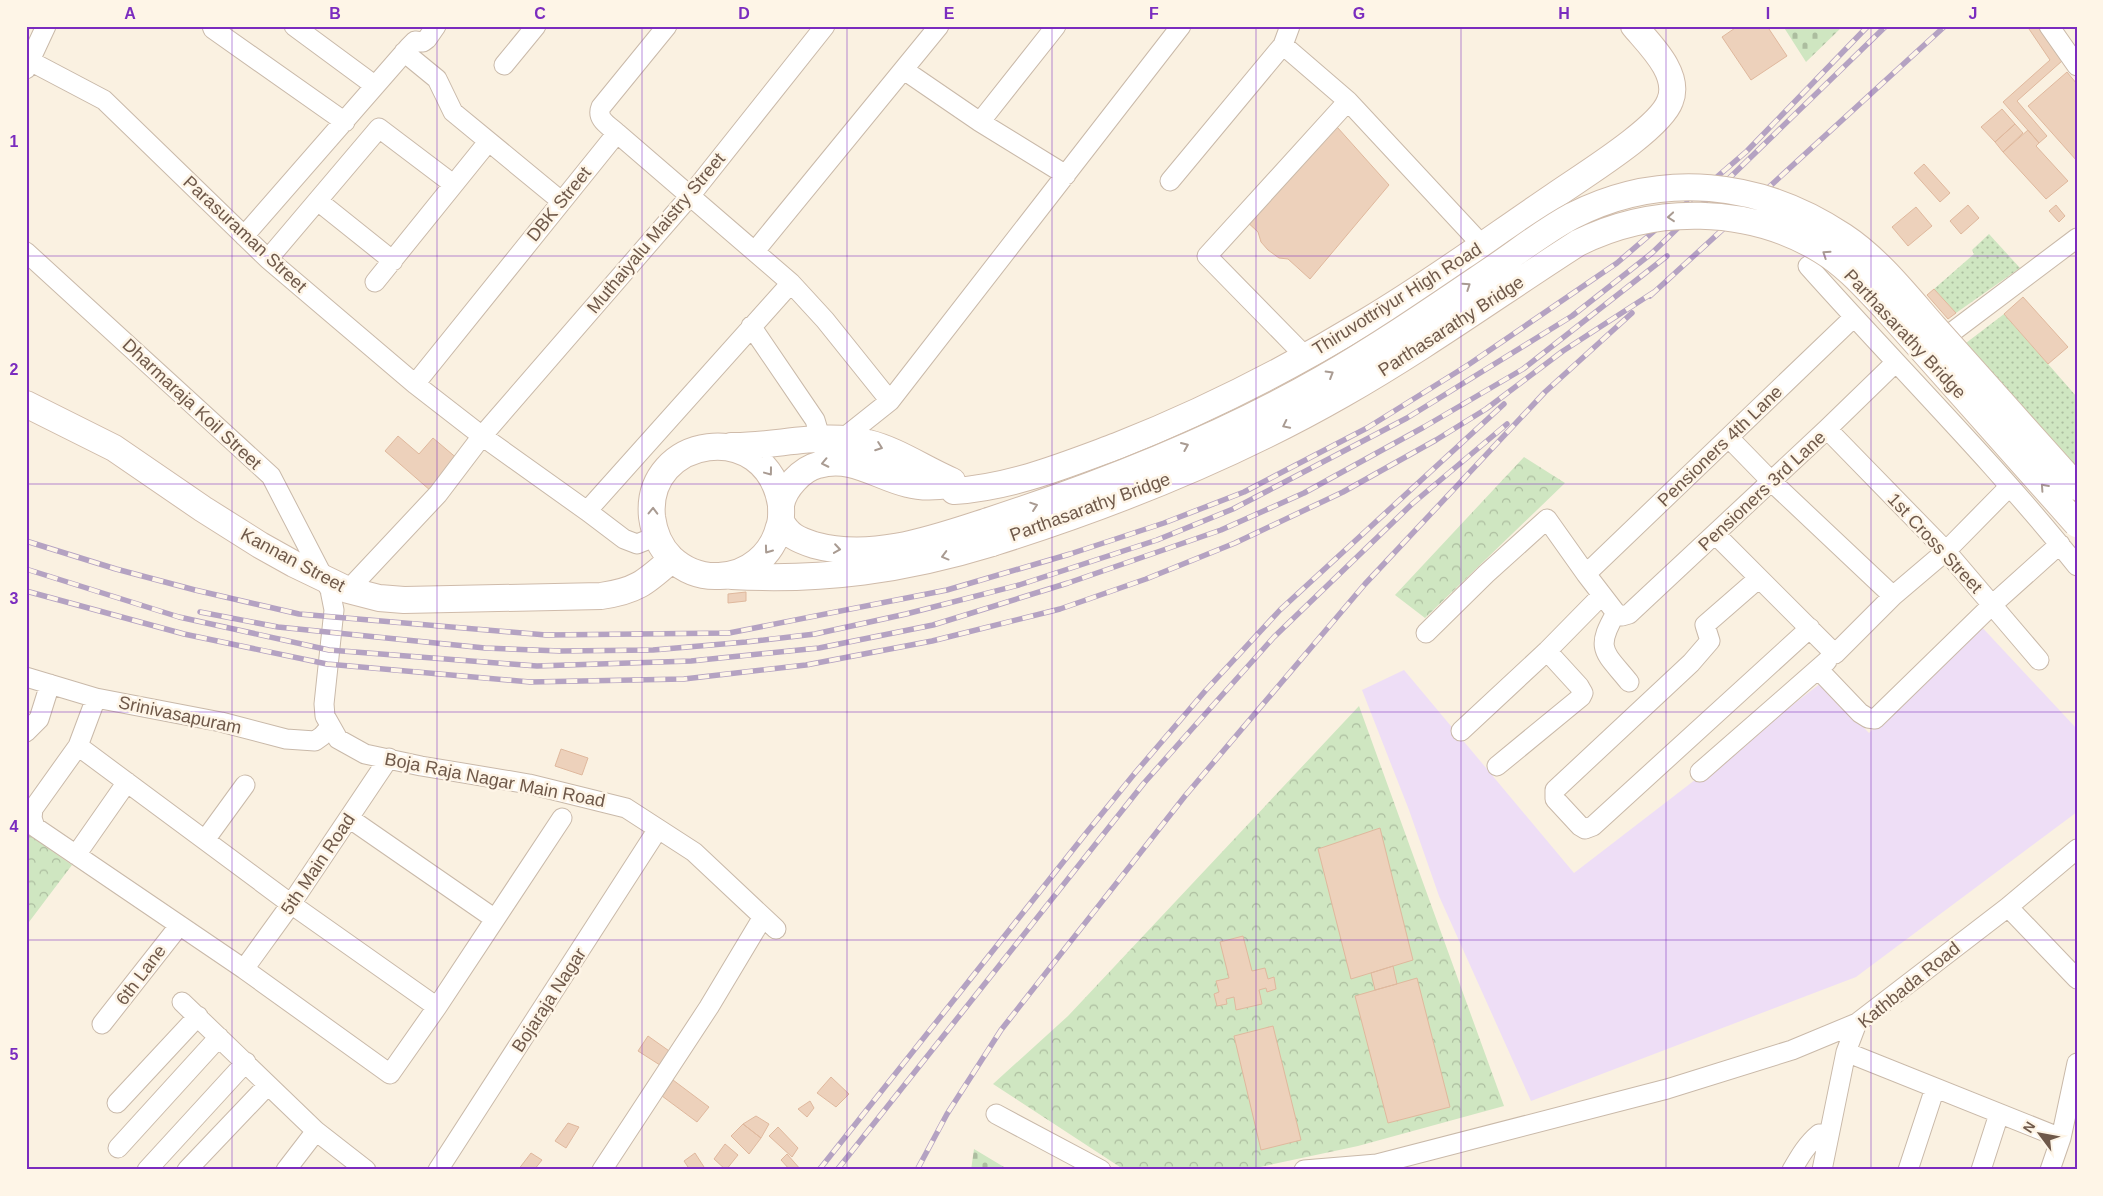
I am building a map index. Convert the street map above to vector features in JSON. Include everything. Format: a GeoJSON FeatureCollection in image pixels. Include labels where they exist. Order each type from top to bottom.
{"type":"FeatureCollection","features":[{"type":"Feature","properties":{"kind":"main road","name":"Thiruvottriyur High Road"},"geometry":{"type":"LineString","coordinates":[[781,513],[789,487],[803,472],[812,466],[833,462],[864,467],[908,484],[927,487],[950,485],[954,491],[992,486],[1049,472],[1162,426],[1305,356],[1390,307],[1639,135],[1662,116],[1671,100],[1672,82],[1660,57],[1634,26]]}},
{"type":"Feature","properties":{"kind":"main road","name":"Parthasarathy Bridge"},"geometry":{"type":"LineString","coordinates":[[724,576],[800,578],[858,573],[939,558],[1083,488],[1221,431],[1319,381],[1397,333],[1570,217],[1634,193],[1690,186],[1726,189],[1771,199],[1811,217],[1854,244],[1908,297],[2077,487]]}},
{"type":"Feature","properties":{"kind":"main road","name":"Parthasarathy Bridge"},"geometry":{"type":"LineString","coordinates":[[781,513],[791,535],[801,541],[838,550],[854,551],[990,532],[1081,514],[1217,458],[1299,418],[1386,370],[1570,248],[1599,232],[1649,218],[1690,215],[1744,221],[1775,228],[1806,242],[1838,262],[1858,279],[1886,309],[2077,524]]}},
{"type":"Feature","properties":{"kind":"main road","name":"Kannan Street"},"geometry":{"type":"LineString","coordinates":[[26,404],[114,448],[268,550],[337,585],[379,598],[404,600],[601,596],[620,593],[642,585],[672,559]]}},
{"type":"Feature","properties":{"kind":"main road"},"geometry":{"type":"LineString","coordinates":[[726,446],[743,451],[764,466],[774,480],[781,513],[776,537],[762,558],[740,572],[724,576],[698,574],[672,559],[653,528],[652,503],[657,486],[665,472],[678,459],[692,451],[709,446],[831,440],[867,443],[887,450],[952,481],[954,491]]}},
{"type":"Feature","properties":{"kind":"street"},"geometry":{"type":"LineString","coordinates":[[28,65],[46,26]]}},
{"type":"Feature","properties":{"kind":"street"},"geometry":{"type":"LineString","coordinates":[[212,26],[213,29],[345,122]]}},
{"type":"Feature","properties":{"kind":"street"},"geometry":{"type":"LineString","coordinates":[[294,26],[374,85]]}},
{"type":"Feature","properties":{"kind":"street"},"geometry":{"type":"LineString","coordinates":[[244,236],[404,52],[415,41],[423,42],[427,39],[436,26]]}},
{"type":"Feature","properties":{"kind":"street"},"geometry":{"type":"LineString","coordinates":[[504,65],[536,26]]}},
{"type":"Feature","properties":{"kind":"street"},"geometry":{"type":"LineString","coordinates":[[667,26],[601,106],[600,118],[791,283],[825,320],[890,401]]}},
{"type":"Feature","properties":{"kind":"street","name":"Muthaiyalu Maistry Street"},"geometry":{"type":"LineString","coordinates":[[337,585],[438,494],[482,436],[690,196],[825,26]]}},
{"type":"Feature","properties":{"kind":"street"},"geometry":{"type":"LineString","coordinates":[[755,251],[939,26]]}},
{"type":"Feature","properties":{"kind":"street"},"geometry":{"type":"LineString","coordinates":[[980,122],[1056,26]]}},
{"type":"Feature","properties":{"kind":"street"},"geometry":{"type":"LineString","coordinates":[[751,326],[815,420],[831,440],[890,401],[1181,26]]}},
{"type":"Feature","properties":{"kind":"street"},"geometry":{"type":"LineString","coordinates":[[1170,181],[1283,44],[1290,26]]}},
{"type":"Feature","properties":{"kind":"street"},"geometry":{"type":"LineString","coordinates":[[2049,26],[2077,66]]}},
{"type":"Feature","properties":{"kind":"street"},"geometry":{"type":"LineString","coordinates":[[1283,44],[1348,101],[1482,245]]}},
{"type":"Feature","properties":{"kind":"street"},"geometry":{"type":"LineString","coordinates":[[404,52],[437,79],[453,112],[560,201]]}},
{"type":"Feature","properties":{"kind":"street","name":"Parasuraman Street"},"geometry":{"type":"LineString","coordinates":[[28,65],[104,100],[268,259],[415,384],[482,436],[587,510],[617,535],[630,543],[642,542],[657,536]]}},
{"type":"Feature","properties":{"kind":"street"},"geometry":{"type":"LineString","coordinates":[[904,70],[980,122],[1066,175]]}},
{"type":"Feature","properties":{"kind":"street"},"geometry":{"type":"LineString","coordinates":[[1305,356],[1207,256],[1348,101]]}},
{"type":"Feature","properties":{"kind":"street"},"geometry":{"type":"LineString","coordinates":[[268,259],[379,128],[453,184]]}},
{"type":"Feature","properties":{"kind":"street","name":"DBK Street"},"geometry":{"type":"LineString","coordinates":[[415,384],[617,132]]}},
{"type":"Feature","properties":{"kind":"street"},"geometry":{"type":"LineString","coordinates":[[375,282],[488,142]]}},
{"type":"Feature","properties":{"kind":"street"},"geometry":{"type":"LineString","coordinates":[[318,202],[393,261]]}},
{"type":"Feature","properties":{"kind":"street","name":"Pensioners 3rd Lane"},"geometry":{"type":"LineString","coordinates":[[1621,614],[1716,535],[1827,429],[1900,365],[2077,238]]}},
{"type":"Feature","properties":{"kind":"street","name":"Dharmaraja Koil Street"},"geometry":{"type":"LineString","coordinates":[[26,252],[271,476],[337,585]]}},
{"type":"Feature","properties":{"kind":"street"},"geometry":{"type":"LineString","coordinates":[[1808,266],[1900,365],[2060,544],[2077,566]]}},
{"type":"Feature","properties":{"kind":"street"},"geometry":{"type":"LineString","coordinates":[[587,510],[791,283]]}},
{"type":"Feature","properties":{"kind":"street","name":"Pensioners 4th Lane"},"geometry":{"type":"LineString","coordinates":[[1586,574],[1854,317]]}},
{"type":"Feature","properties":{"kind":"street","name":"1st Cross Street"},"geometry":{"type":"LineString","coordinates":[[1827,429],[1946,551],[2039,660]]}},
{"type":"Feature","properties":{"kind":"street"},"geometry":{"type":"LineString","coordinates":[[1729,438],[1771,481],[1893,596]]}},
{"type":"Feature","properties":{"kind":"street"},"geometry":{"type":"LineString","coordinates":[[1700,772],[1818,670],[1893,596],[1946,551],[2009,487]]}},
{"type":"Feature","properties":{"kind":"street"},"geometry":{"type":"LineString","coordinates":[[1426,633],[1547,519],[1602,595],[1621,614],[1607,628],[1603,647],[1606,654],[1629,682]]}},
{"type":"Feature","properties":{"kind":"street"},"geometry":{"type":"LineString","coordinates":[[1716,535],[1835,654]]}},
{"type":"Feature","properties":{"kind":"street"},"geometry":{"type":"LineString","coordinates":[[1818,670],[1860,713],[1868,718],[1875,719],[1992,605],[2060,544]]}},
{"type":"Feature","properties":{"kind":"street"},"geometry":{"type":"LineString","coordinates":[[1759,578],[1705,625],[1710,641],[1691,663],[1555,790],[1554,799],[1580,826],[1585,828],[1593,826],[1810,628]]}},
{"type":"Feature","properties":{"kind":"street"},"geometry":{"type":"LineString","coordinates":[[330,727],[325,716],[324,704],[334,610],[330,590],[337,585]]}},
{"type":"Feature","properties":{"kind":"street"},"geometry":{"type":"LineString","coordinates":[[1461,731],[1547,651],[1602,595]]}},
{"type":"Feature","properties":{"kind":"street"},"geometry":{"type":"LineString","coordinates":[[1497,766],[1581,698],[1583,693],[1579,686],[1547,651]]}},
{"type":"Feature","properties":{"kind":"street","name":"Srinivasapuram"},"geometry":{"type":"LineString","coordinates":[[26,677],[96,698],[221,722],[286,738],[315,740],[322,736],[330,727]]}},
{"type":"Feature","properties":{"kind":"street"},"geometry":{"type":"LineString","coordinates":[[26,732],[39,719],[50,684]]}},
{"type":"Feature","properties":{"kind":"street"},"geometry":{"type":"LineString","coordinates":[[96,698],[78,746],[33,809],[32,818],[35,827],[178,926],[244,969],[390,1074],[562,818]]}},
{"type":"Feature","properties":{"kind":"street","name":"Boja Raja Nagar Main Road"},"geometry":{"type":"LineString","coordinates":[[330,727],[338,739],[358,751],[421,766],[529,784],[626,808],[694,852],[769,923],[709,1007],[602,1170]]}},
{"type":"Feature","properties":{"kind":"street"},"geometry":{"type":"LineString","coordinates":[[78,746],[291,904],[437,1006]]}},
{"type":"Feature","properties":{"kind":"street","name":"5th Main Road"},"geometry":{"type":"LineString","coordinates":[[244,969],[291,904],[389,758]]}},
{"type":"Feature","properties":{"kind":"street"},"geometry":{"type":"LineString","coordinates":[[76,855],[127,782]]}},
{"type":"Feature","properties":{"kind":"street"},"geometry":{"type":"LineString","coordinates":[[205,840],[245,785]]}},
{"type":"Feature","properties":{"kind":"street"},"geometry":{"type":"LineString","coordinates":[[349,818],[495,920]]}},
{"type":"Feature","properties":{"kind":"street","name":"Bojaraja Nagar"},"geometry":{"type":"LineString","coordinates":[[438,1170],[658,829]]}},
{"type":"Feature","properties":{"kind":"street","name":"Kathbada Road"},"geometry":{"type":"LineString","coordinates":[[1822,1170],[1846,1052],[1857,1023],[2008,906],[2077,849]]}},
{"type":"Feature","properties":{"kind":"street"},"geometry":{"type":"LineString","coordinates":[[2008,906],[2077,980]]}},
{"type":"Feature","properties":{"kind":"street","name":"6th Lane"},"geometry":{"type":"LineString","coordinates":[[102,1024],[178,926]]}},
{"type":"Feature","properties":{"kind":"street"},"geometry":{"type":"LineString","coordinates":[[182,1002],[316,1131],[360,1168]]}},
{"type":"Feature","properties":{"kind":"street"},"geometry":{"type":"LineString","coordinates":[[117,1103],[198,1016]]}},
{"type":"Feature","properties":{"kind":"street"},"geometry":{"type":"LineString","coordinates":[[1304,1170],[1377,1164],[1667,1088],[1792,1050],[1857,1023]]}},
{"type":"Feature","properties":{"kind":"street"},"geometry":{"type":"LineString","coordinates":[[118,1148],[219,1037]]}},
{"type":"Feature","properties":{"kind":"street"},"geometry":{"type":"LineString","coordinates":[[1846,1052],[2060,1138]]}},
{"type":"Feature","properties":{"kind":"street"},"geometry":{"type":"LineString","coordinates":[[147,1170],[246,1062]]}},
{"type":"Feature","properties":{"kind":"street"},"geometry":{"type":"LineString","coordinates":[[2050,1170],[2060,1138],[2077,1063]]}},
{"type":"Feature","properties":{"kind":"street"},"geometry":{"type":"LineString","coordinates":[[187,1170],[268,1085]]}},
{"type":"Feature","properties":{"kind":"street"},"geometry":{"type":"LineString","coordinates":[[1908,1170],[1935,1088]]}},
{"type":"Feature","properties":{"kind":"street"},"geometry":{"type":"LineString","coordinates":[[996,1114],[1101,1170]]}},
{"type":"Feature","properties":{"kind":"street"},"geometry":{"type":"LineString","coordinates":[[1981,1170],[1999,1114]]}},
{"type":"Feature","properties":{"kind":"street"},"geometry":{"type":"LineString","coordinates":[[286,1170],[316,1131]]}},
{"type":"Feature","properties":{"kind":"street"},"geometry":{"type":"LineString","coordinates":[[1792,1170],[1803,1150],[1812,1140],[1819,1134],[1829,1134]]}},
{"type":"Feature","properties":{"kind":"shaded area"},"geometry":{"type":"Polygon","coordinates":[[[1979,624],[2077,729],[2077,812],[1856,977],[1531,1101],[1439,896],[1409,810],[1362,690],[1404,670],[1574,873],[1821,683],[1869,733],[1979,624]]]}},
{"type":"Feature","properties":{"kind":"green space"},"geometry":{"type":"Polygon","coordinates":[[[1783,26],[1843,26],[1806,62],[1783,26]]]}},
{"type":"Feature","properties":{"kind":"green space"},"geometry":{"type":"Polygon","coordinates":[[[1989,234],[2020,268],[1956,313],[1934,289],[1974,254],[1972,250],[1989,234]]]}},
{"type":"Feature","properties":{"kind":"green space"},"geometry":{"type":"Polygon","coordinates":[[[2004,314],[2077,397],[2077,469],[1966,343],[2004,314]]]}},
{"type":"Feature","properties":{"kind":"green space"},"geometry":{"type":"Polygon","coordinates":[[[1524,457],[1565,483],[1425,618],[1395,595],[1524,457]]]}},
{"type":"Feature","properties":{"kind":"green space"},"geometry":{"type":"Polygon","coordinates":[[[1359,706],[1504,1106],[1358,1146],[1260,1167],[1123,1169],[993,1084],[1068,1016],[1359,706]]]}},
{"type":"Feature","properties":{"kind":"green space"},"geometry":{"type":"Polygon","coordinates":[[[26,833],[72,865],[26,926],[26,833]]]}},
{"type":"Feature","properties":{"kind":"green space"},"geometry":{"type":"Polygon","coordinates":[[[974,1149],[1009,1170],[971,1170],[974,1149]]]}},
{"type":"Feature","properties":{"kind":"building"},"geometry":{"type":"Polygon","coordinates":[[[1738,26],[1767,26],[1787,56],[1751,80],[1722,37],[1738,26]]]}},
{"type":"Feature","properties":{"kind":"building"},"geometry":{"type":"Polygon","coordinates":[[[2027,26],[2037,26],[2062,61],[2017,101],[2047,136],[2039,143],[2003,102],[2050,60],[2027,26]]]}},
{"type":"Feature","properties":{"kind":"building"},"geometry":{"type":"Polygon","coordinates":[[[2067,72],[2077,84],[2077,161],[2028,106],[2067,72]]]}},
{"type":"Feature","properties":{"kind":"building"},"geometry":{"type":"Polygon","coordinates":[[[2002,109],[2015,124],[1995,142],[1981,127],[2002,109]]]}},
{"type":"Feature","properties":{"kind":"building"},"geometry":{"type":"Polygon","coordinates":[[[1329,118],[1389,185],[1310,279],[1288,259],[1279,258],[1268,250],[1261,242],[1258,232],[1244,219],[1329,118]]]}},
{"type":"Feature","properties":{"kind":"building"},"geometry":{"type":"Polygon","coordinates":[[[2015,124],[2023,133],[2003,152],[1995,142],[2015,124]]]}},
{"type":"Feature","properties":{"kind":"building"},"geometry":{"type":"Polygon","coordinates":[[[2028,130],[2039,143],[2036,146],[2068,181],[2046,199],[2003,152],[2028,130]]]}},
{"type":"Feature","properties":{"kind":"building"},"geometry":{"type":"Polygon","coordinates":[[[1924,164],[1950,193],[1940,202],[1914,173],[1924,164]]]}},
{"type":"Feature","properties":{"kind":"building"},"geometry":{"type":"Polygon","coordinates":[[[1968,205],[1979,218],[1961,234],[1950,221],[1968,205]]]}},
{"type":"Feature","properties":{"kind":"building"},"geometry":{"type":"Polygon","coordinates":[[[2056,205],[2065,216],[2059,222],[2049,211],[2056,205]]]}},
{"type":"Feature","properties":{"kind":"building"},"geometry":{"type":"Polygon","coordinates":[[[1916,207],[1932,226],[1908,246],[1892,227],[1916,207]]]}},
{"type":"Feature","properties":{"kind":"building"},"geometry":{"type":"Polygon","coordinates":[[[1934,289],[1956,313],[1948,319],[1927,295],[1934,289]]]}},
{"type":"Feature","properties":{"kind":"building"},"geometry":{"type":"Polygon","coordinates":[[[2023,297],[2068,347],[2048,364],[2004,314],[2023,297]]]}},
{"type":"Feature","properties":{"kind":"building"},"geometry":{"type":"Polygon","coordinates":[[[398,436],[419,454],[433,438],[459,460],[431,491],[385,451],[398,436]]]}},
{"type":"Feature","properties":{"kind":"building"},"geometry":{"type":"Polygon","coordinates":[[[746,592],[746,601],[728,603],[728,594],[746,592]]]}},
{"type":"Feature","properties":{"kind":"building"},"geometry":{"type":"Polygon","coordinates":[[[561,749],[588,758],[582,775],[555,766],[561,749]]]}},
{"type":"Feature","properties":{"kind":"building"},"geometry":{"type":"Polygon","coordinates":[[[1380,828],[1413,960],[1351,979],[1318,849],[1380,828]]]}},
{"type":"Feature","properties":{"kind":"building"},"geometry":{"type":"Polygon","coordinates":[[[1243,936],[1252,971],[1265,968],[1268,979],[1274,977],[1276,989],[1267,992],[1266,988],[1259,990],[1262,1004],[1236,1010],[1234,997],[1226,999],[1227,1004],[1217,1006],[1214,994],[1219,992],[1216,981],[1229,978],[1220,942],[1243,936]]]}},
{"type":"Feature","properties":{"kind":"building"},"geometry":{"type":"Polygon","coordinates":[[[1393,966],[1397,984],[1375,990],[1371,973],[1393,966]]]}},
{"type":"Feature","properties":{"kind":"building"},"geometry":{"type":"Polygon","coordinates":[[[1417,978],[1450,1107],[1388,1123],[1355,996],[1417,978]]]}},
{"type":"Feature","properties":{"kind":"building"},"geometry":{"type":"Polygon","coordinates":[[[1273,1026],[1301,1140],[1261,1150],[1234,1036],[1273,1026]]]}},
{"type":"Feature","properties":{"kind":"building"},"geometry":{"type":"Polygon","coordinates":[[[648,1036],[672,1053],[663,1067],[638,1051],[648,1036]]]}},
{"type":"Feature","properties":{"kind":"building"},"geometry":{"type":"Polygon","coordinates":[[[831,1077],[849,1094],[836,1107],[817,1093],[831,1077]]]}},
{"type":"Feature","properties":{"kind":"building"},"geometry":{"type":"Polygon","coordinates":[[[673,1080],[709,1107],[697,1122],[662,1096],[673,1080]]]}},
{"type":"Feature","properties":{"kind":"building"},"geometry":{"type":"Polygon","coordinates":[[[810,1101],[814,1108],[807,1117],[798,1109],[810,1101]]]}},
{"type":"Feature","properties":{"kind":"building"},"geometry":{"type":"Polygon","coordinates":[[[756,1116],[769,1124],[761,1138],[743,1124],[756,1116]]]}},
{"type":"Feature","properties":{"kind":"building"},"geometry":{"type":"Polygon","coordinates":[[[568,1123],[579,1127],[566,1148],[555,1141],[568,1123]]]}},
{"type":"Feature","properties":{"kind":"building"},"geometry":{"type":"Polygon","coordinates":[[[743,1124],[761,1138],[749,1154],[731,1136],[743,1124]]]}},
{"type":"Feature","properties":{"kind":"building"},"geometry":{"type":"Polygon","coordinates":[[[778,1127],[798,1148],[792,1157],[769,1136],[778,1127]]]}},
{"type":"Feature","properties":{"kind":"building"},"geometry":{"type":"Polygon","coordinates":[[[725,1144],[738,1155],[726,1170],[714,1159],[725,1144]]]}},
{"type":"Feature","properties":{"kind":"building"},"geometry":{"type":"Polygon","coordinates":[[[531,1153],[542,1160],[534,1170],[518,1170],[531,1153]]]}},
{"type":"Feature","properties":{"kind":"building"},"geometry":{"type":"Polygon","coordinates":[[[695,1153],[704,1167],[701,1170],[690,1170],[684,1161],[695,1153]]]}},
{"type":"Feature","properties":{"kind":"building"},"geometry":{"type":"Polygon","coordinates":[[[787,1154],[801,1170],[790,1170],[781,1160],[787,1154]]]}},
{"type":"Feature","properties":{"kind":"railway"},"geometry":{"type":"LineString","coordinates":[[26,541],[116,569],[195,590],[299,614],[546,635],[729,633],[947,590],[1070,554],[1164,523],[1244,492],[1367,428],[1468,365],[1617,263],[1747,151],[1868,26]]}},
{"type":"Feature","properties":{"kind":"railway"},"geometry":{"type":"LineString","coordinates":[[200,612],[278,627],[485,648],[560,651],[653,650],[815,634],[906,614],[1019,585],[1157,540],[1233,509],[1407,418],[1572,316],[1652,253],[1886,26]]}},
{"type":"Feature","properties":{"kind":"railway"},"geometry":{"type":"LineString","coordinates":[[1650,296],[1945,26]]}},
{"type":"Feature","properties":{"kind":"railway"},"geometry":{"type":"LineString","coordinates":[[26,569],[179,617],[329,650],[537,666],[691,661],[819,648],[933,625],[1068,583],[1221,530],[1304,493],[1424,427],[1523,369],[1667,256]]}},
{"type":"Feature","properties":{"kind":"railway"},"geometry":{"type":"LineString","coordinates":[[26,591],[184,634],[327,664],[530,682],[684,679],[806,665],[932,641],[1060,609],[1146,579],[1235,543],[1343,492],[1436,440],[1486,409],[1563,351],[1654,292]]}},
{"type":"Feature","properties":{"kind":"railway"},"geometry":{"type":"LineString","coordinates":[[917,1170],[947,1114],[1001,1030],[1185,796],[1365,584],[1545,392],[1632,313]]}},
{"type":"Feature","properties":{"kind":"railway"},"geometry":{"type":"LineString","coordinates":[[819,1170],[1087,832],[1206,690],[1280,610],[1504,404]]}},
{"type":"Feature","properties":{"kind":"railway"},"geometry":{"type":"LineString","coordinates":[[837,1170],[1144,783],[1274,637],[1412,504],[1507,424]]}}]}
